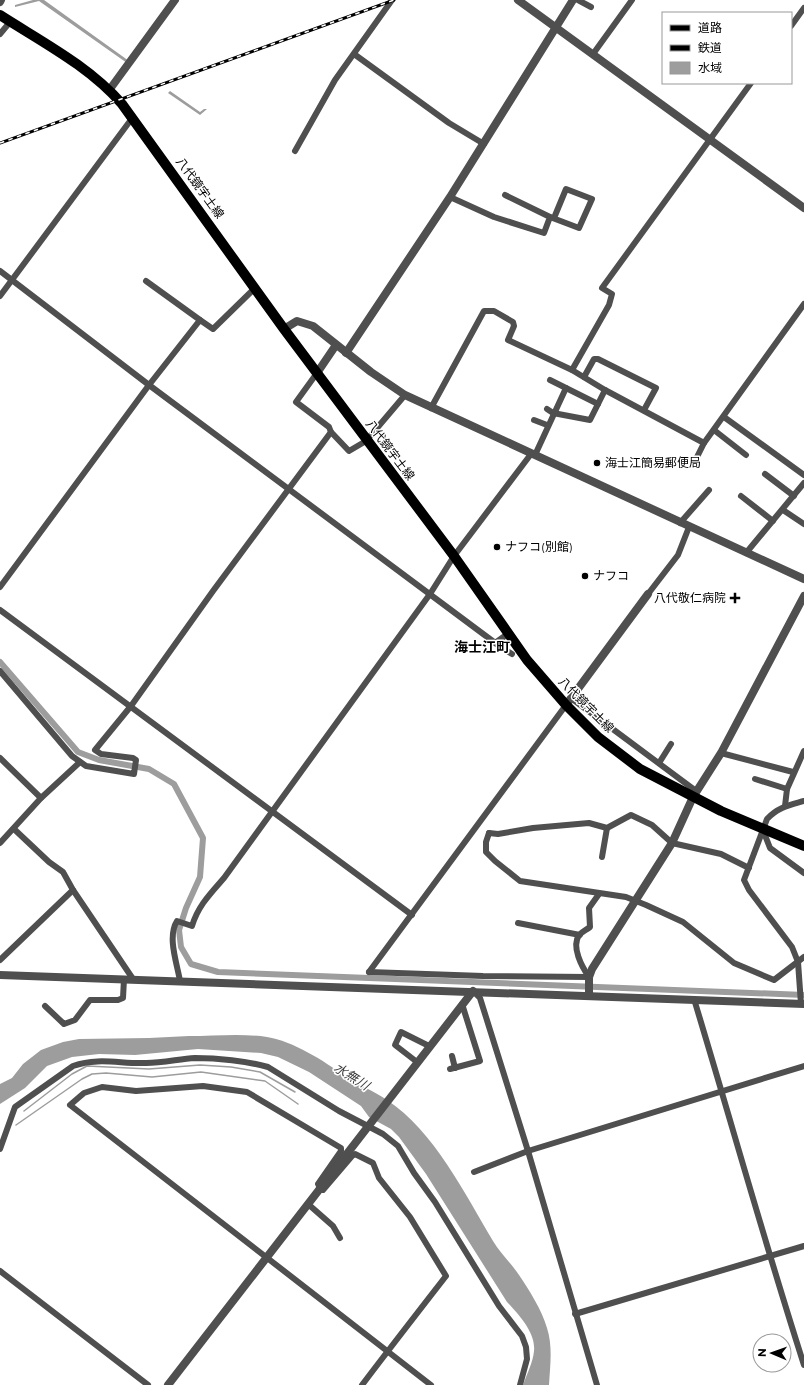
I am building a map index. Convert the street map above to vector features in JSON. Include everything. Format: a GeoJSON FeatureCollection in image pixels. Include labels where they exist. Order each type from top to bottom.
{"type":"FeatureCollection","features":[{"type":"Feature","properties":{"kind":"main road","name":"八代鏡宇土線"},"geometry":{"type":"LineString","coordinates":[[0,15],[66,57],[110,90],[132,117],[366,441],[454,556],[528,660],[569,702],[598,737],[640,769],[695,794],[763,830],[804,846]]}},
{"type":"Feature","properties":{"kind":"street"},"geometry":{"type":"LineString","coordinates":[[110,90],[175,0]]}},
{"type":"Feature","properties":{"kind":"street"},"geometry":{"type":"LineString","coordinates":[[295,151],[335,80],[392,0]]}},
{"type":"Feature","properties":{"kind":"street"},"geometry":{"type":"LineString","coordinates":[[518,0],[804,208]]}},
{"type":"Feature","properties":{"kind":"street"},"geometry":{"type":"LineString","coordinates":[[346,353],[450,197],[573,0]]}},
{"type":"Feature","properties":{"kind":"street"},"geometry":{"type":"LineString","coordinates":[[578,0],[591,7]]}},
{"type":"Feature","properties":{"kind":"street"},"geometry":{"type":"LineString","coordinates":[[592,54],[632,0]]}},
{"type":"Feature","properties":{"kind":"street"},"geometry":{"type":"LineString","coordinates":[[792,25],[804,8]]}},
{"type":"Feature","properties":{"kind":"street"},"geometry":{"type":"LineString","coordinates":[[0,34],[10,22]]}},
{"type":"Feature","properties":{"kind":"street"},"geometry":{"type":"LineString","coordinates":[[354,54],[449,123],[484,144]]}},
{"type":"Feature","properties":{"kind":"street"},"geometry":{"type":"LineString","coordinates":[[572,370],[609,305],[612,294],[602,288],[750,84]]}},
{"type":"Feature","properties":{"kind":"street"},"geometry":{"type":"LineString","coordinates":[[0,296],[132,117]]}},
{"type":"Feature","properties":{"kind":"street"},"geometry":{"type":"LineString","coordinates":[[450,197],[494,217],[544,232],[552,218],[566,189],[592,199],[579,228],[552,218],[505,195]]}},
{"type":"Feature","properties":{"kind":"street"},"geometry":{"type":"LineString","coordinates":[[0,271],[149,385],[495,643],[512,654]]}},
{"type":"Feature","properties":{"kind":"street"},"geometry":{"type":"LineString","coordinates":[[146,281],[213,329],[255,288]]}},
{"type":"Feature","properties":{"kind":"street"},"geometry":{"type":"LineString","coordinates":[[696,459],[704,443],[804,304]]}},
{"type":"Feature","properties":{"kind":"street"},"geometry":{"type":"LineString","coordinates":[[431,408],[484,311],[494,311],[512,322],[514,326],[508,340],[572,370],[605,390],[704,443]]}},
{"type":"Feature","properties":{"kind":"street"},"geometry":{"type":"LineString","coordinates":[[0,587],[149,385],[200,320]]}},
{"type":"Feature","properties":{"kind":"street"},"geometry":{"type":"LineString","coordinates":[[284,329],[297,321],[305,322],[313,326],[346,353],[405,395],[804,580]]}},
{"type":"Feature","properties":{"kind":"street"},"geometry":{"type":"LineString","coordinates":[[336,345],[296,402],[329,427],[331,432],[349,452],[366,441],[405,395]]}},
{"type":"Feature","properties":{"kind":"street"},"geometry":{"type":"LineString","coordinates":[[584,377],[594,359],[598,359],[656,388],[644,410]]}},
{"type":"Feature","properties":{"kind":"street"},"geometry":{"type":"LineString","coordinates":[[550,380],[598,404]]}},
{"type":"Feature","properties":{"kind":"street"},"geometry":{"type":"LineString","coordinates":[[180,981],[173,940],[173,927],[177,921],[192,926],[202,903],[224,878],[271,811],[430,594],[454,556],[533,455],[566,388]]}},
{"type":"Feature","properties":{"kind":"street"},"geometry":{"type":"LineString","coordinates":[[547,409],[553,414],[590,420],[605,390]]}},
{"type":"Feature","properties":{"kind":"street"},"geometry":{"type":"LineString","coordinates":[[724,417],[804,475]]}},
{"type":"Feature","properties":{"kind":"street"},"geometry":{"type":"LineString","coordinates":[[534,420],[547,426]]}},
{"type":"Feature","properties":{"kind":"street"},"geometry":{"type":"LineString","coordinates":[[714,430],[746,455]]}},
{"type":"Feature","properties":{"kind":"street"},"geometry":{"type":"LineString","coordinates":[[0,670],[72,756],[86,766],[134,774],[136,760],[133,758],[101,754],[95,750],[131,706],[331,432]]}},
{"type":"Feature","properties":{"kind":"street"},"geometry":{"type":"LineString","coordinates":[[765,474],[794,496]]}},
{"type":"Feature","properties":{"kind":"street"},"geometry":{"type":"LineString","coordinates":[[746,553],[804,483]]}},
{"type":"Feature","properties":{"kind":"street"},"geometry":{"type":"LineString","coordinates":[[680,523],[709,490]]}},
{"type":"Feature","properties":{"kind":"street"},"geometry":{"type":"LineString","coordinates":[[741,496],[773,521]]}},
{"type":"Feature","properties":{"kind":"street"},"geometry":{"type":"LineString","coordinates":[[783,510],[804,524]]}},
{"type":"Feature","properties":{"kind":"street"},"geometry":{"type":"LineString","coordinates":[[589,977],[483,976],[369,972],[648,594],[678,556],[689,527]]}},
{"type":"Feature","properties":{"kind":"street"},"geometry":{"type":"LineString","coordinates":[[589,996],[589,977],[592,969],[672,843],[695,794],[721,753],[804,596]]}},
{"type":"Feature","properties":{"kind":"street"},"geometry":{"type":"LineString","coordinates":[[0,610],[412,915]]}},
{"type":"Feature","properties":{"kind":"street"},"geometry":{"type":"LineString","coordinates":[[495,643],[509,633]]}},
{"type":"Feature","properties":{"kind":"street"},"geometry":{"type":"LineString","coordinates":[[569,702],[659,763],[695,794]]}},
{"type":"Feature","properties":{"kind":"street"},"geometry":{"type":"LineString","coordinates":[[659,763],[671,744]]}},
{"type":"Feature","properties":{"kind":"street"},"geometry":{"type":"LineString","coordinates":[[785,806],[787,789],[804,751]]}},
{"type":"Feature","properties":{"kind":"street"},"geometry":{"type":"LineString","coordinates":[[721,753],[794,772]]}},
{"type":"Feature","properties":{"kind":"street"},"geometry":{"type":"LineString","coordinates":[[0,758],[42,798]]}},
{"type":"Feature","properties":{"kind":"street"},"geometry":{"type":"LineString","coordinates":[[0,843],[42,798],[80,762]]}},
{"type":"Feature","properties":{"kind":"street"},"geometry":{"type":"LineString","coordinates":[[755,779],[787,789]]}},
{"type":"Feature","properties":{"kind":"street"},"geometry":{"type":"LineString","coordinates":[[0,974],[802,1004],[802,989],[798,962],[792,947],[749,890],[744,880],[767,819],[773,812],[785,806],[804,801]]}},
{"type":"Feature","properties":{"kind":"street"},"geometry":{"type":"LineString","coordinates":[[481,822],[489,833],[498,834],[533,828],[589,823],[607,828],[631,815],[652,825],[672,843],[721,854],[749,868]]}},
{"type":"Feature","properties":{"kind":"street"},"geometry":{"type":"LineString","coordinates":[[602,857],[607,828]]}},
{"type":"Feature","properties":{"kind":"street"},"geometry":{"type":"LineString","coordinates":[[14,829],[49,862],[63,872],[73,890],[133,979]]}},
{"type":"Feature","properties":{"kind":"street"},"geometry":{"type":"LineString","coordinates":[[763,830],[770,848],[804,873]]}},
{"type":"Feature","properties":{"kind":"street"},"geometry":{"type":"LineString","coordinates":[[489,833],[486,842],[486,852],[495,862],[520,881],[626,897],[683,922],[727,958],[755,973],[774,980],[804,956]]}},
{"type":"Feature","properties":{"kind":"street"},"geometry":{"type":"LineString","coordinates":[[0,960],[73,890]]}},
{"type":"Feature","properties":{"kind":"street"},"geometry":{"type":"LineString","coordinates":[[589,977],[583,968],[576,946],[580,935],[590,927],[588,915],[589,908],[599,894]]}},
{"type":"Feature","properties":{"kind":"street"},"geometry":{"type":"LineString","coordinates":[[518,923],[580,935]]}},
{"type":"Feature","properties":{"kind":"street"},"geometry":{"type":"LineString","coordinates":[[45,1006],[64,1024],[75,1020],[90,1000],[118,1000],[123,998],[124,979]]}},
{"type":"Feature","properties":{"kind":"street"},"geometry":{"type":"LineString","coordinates":[[168,1385],[473,991]]}},
{"type":"Feature","properties":{"kind":"street"},"geometry":{"type":"LineString","coordinates":[[473,991],[480,998],[528,1151],[597,1385]]}},
{"type":"Feature","properties":{"kind":"street"},"geometry":{"type":"LineString","coordinates":[[694,999],[722,1091],[769,1257],[804,1365]]}},
{"type":"Feature","properties":{"kind":"street"},"geometry":{"type":"LineString","coordinates":[[452,1056],[453,1069],[480,1061],[462,1004]]}},
{"type":"Feature","properties":{"kind":"street"},"geometry":{"type":"LineString","coordinates":[[417,1062],[395,1045],[401,1032],[429,1046]]}},
{"type":"Feature","properties":{"kind":"street"},"geometry":{"type":"LineString","coordinates":[[0,1149],[15,1107],[73,1066],[84,1062],[93,1060],[146,1063],[196,1058],[255,1063],[268,1067],[339,1112],[383,1134],[398,1146],[414,1173],[435,1202],[499,1306],[522,1336],[526,1347],[527,1359],[520,1385]]}},
{"type":"Feature","properties":{"kind":"street"},"geometry":{"type":"LineString","coordinates":[[474,1172],[528,1151],[804,1066]]}},
{"type":"Feature","properties":{"kind":"street"},"geometry":{"type":"LineString","coordinates":[[320,1188],[318,1184],[341,1151],[341,1148],[247,1092],[203,1086],[136,1091],[102,1087],[84,1093],[70,1105],[268,1257],[431,1385]]}},
{"type":"Feature","properties":{"kind":"street"},"geometry":{"type":"LineString","coordinates":[[320,1188],[324,1190],[355,1154],[373,1163],[379,1178],[410,1217],[446,1276],[362,1385]]}},
{"type":"Feature","properties":{"kind":"street"},"geometry":{"type":"LineString","coordinates":[[308,1204],[333,1226],[340,1238]]}},
{"type":"Feature","properties":{"kind":"street"},"geometry":{"type":"LineString","coordinates":[[575,1314],[804,1246]]}},
{"type":"Feature","properties":{"kind":"street"},"geometry":{"type":"LineString","coordinates":[[0,1271],[148,1385]]}},
{"type":"Feature","properties":{"kind":"water"},"geometry":{"type":"Polygon","coordinates":[[[33,0],[44,0],[129,61],[127,63],[39,1],[15,7],[15,5],[33,0]]]}},
{"type":"Feature","properties":{"kind":"water"},"geometry":{"type":"Polygon","coordinates":[[[170,91],[200,112],[207,109],[200,115],[168,93],[170,91]]]}},
{"type":"Feature","properties":{"kind":"water"},"geometry":{"type":"Polygon","coordinates":[[[238,1035],[277,1039],[298,1047],[318,1058],[350,1079],[387,1100],[404,1113],[419,1128],[447,1164],[496,1245],[519,1275],[539,1307],[545,1321],[550,1342],[551,1356],[549,1385],[523,1385],[534,1351],[534,1344],[530,1331],[507,1302],[426,1174],[399,1137],[391,1129],[369,1117],[361,1106],[309,1072],[278,1057],[261,1053],[198,1049],[135,1055],[99,1054],[72,1057],[47,1066],[25,1088],[0,1104],[0,1084],[12,1078],[23,1064],[41,1050],[63,1042],[79,1039],[238,1035]]]}},
{"type":"Feature","properties":{"kind":"waterway"},"geometry":{"type":"LineString","coordinates":[[0,662],[78,752],[99,760],[149,769],[174,784],[203,838],[200,877],[186,908],[179,930],[181,947],[191,964],[218,972],[804,995]]}},
{"type":"Feature","properties":{"kind":"waterway"},"geometry":{"type":"LineString","coordinates":[[24,1111],[72,1074],[87,1066],[149,1069],[200,1065],[231,1067],[260,1072],[295,1092]]}},
{"type":"Feature","properties":{"kind":"waterway"},"geometry":{"type":"LineString","coordinates":[[16,1125],[82,1079],[92,1074],[106,1073],[152,1077],[201,1072],[265,1081],[298,1104]]}},
{"type":"Feature","properties":{"kind":"railway"},"geometry":{"type":"LineString","coordinates":[[0,143],[394,0]]}},
{"type":"Feature","properties":{"kind":"place","name":"海士江簡易郵便局"},"geometry":{"type":"Point","coordinates":[597,463]}},
{"type":"Feature","properties":{"kind":"place","name":"ナフコ(別館)"},"geometry":{"type":"Point","coordinates":[497,547]}},
{"type":"Feature","properties":{"kind":"place","name":"ナフコ"},"geometry":{"type":"Point","coordinates":[585,576]}},
{"type":"Feature","properties":{"kind":"place","name":"八代敬仁病院"},"geometry":{"type":"Point","coordinates":[735,598]}},
{"type":"Feature","properties":{"kind":"district","name":"海士江町"},"geometry":{"type":"Point","coordinates":[482,647]}},
{"type":"Feature","properties":{"kind":"water label","name":"水無川"},"geometry":{"type":"Point","coordinates":[352,1076]}}]}
